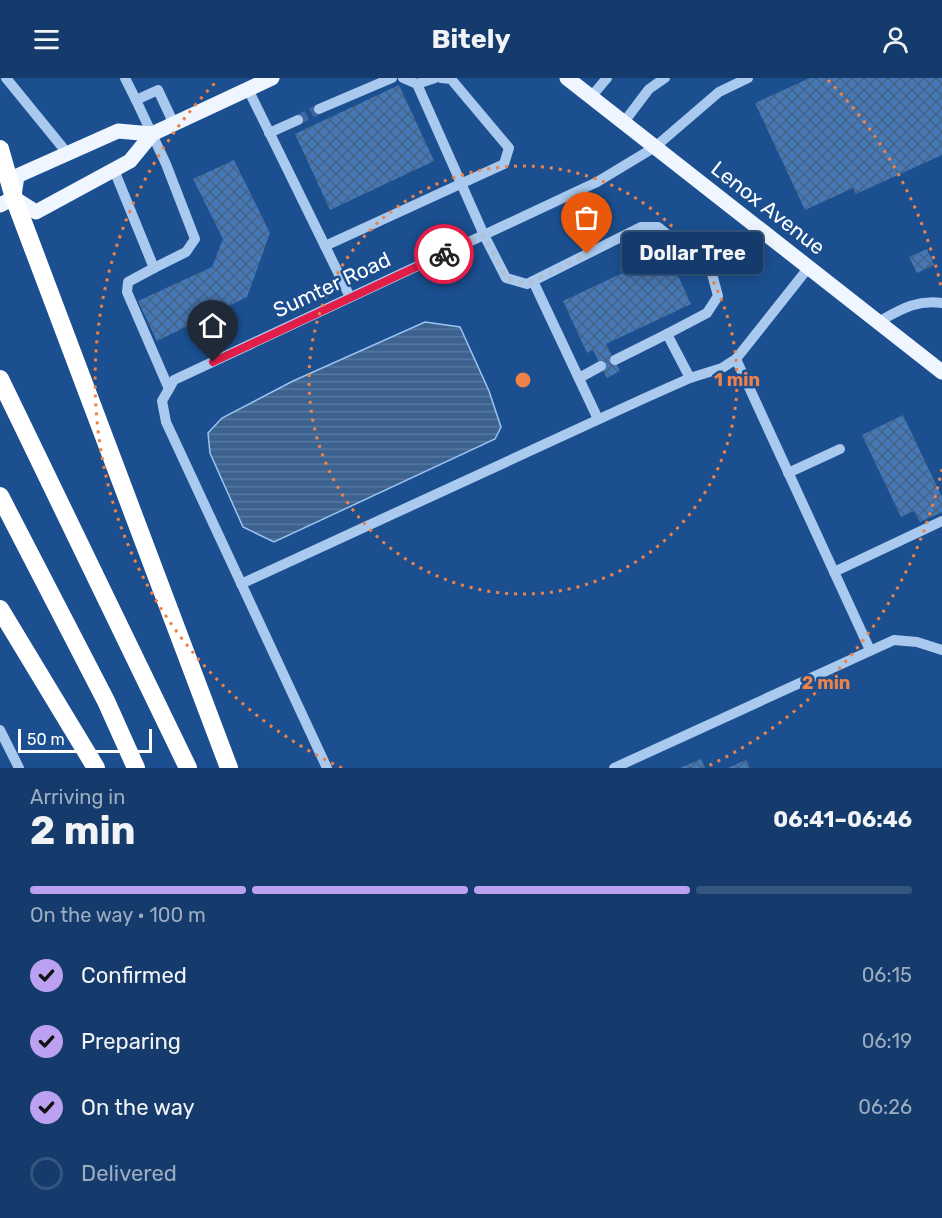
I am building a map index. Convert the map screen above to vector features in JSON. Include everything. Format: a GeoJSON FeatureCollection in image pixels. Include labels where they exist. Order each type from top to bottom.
{"type":"FeatureCollection","features":[{"type":"Feature","properties":{"kind":"highway"},"geometry":{"type":"LineString","coordinates":[[0,149],[7,202],[229,768]]}},
{"type":"Feature","properties":{"kind":"highway"},"geometry":{"type":"LineString","coordinates":[[0,379],[188,768]]}},
{"type":"Feature","properties":{"kind":"highway"},"geometry":{"type":"LineString","coordinates":[[0,496],[106,701],[135,768]]}},
{"type":"Feature","properties":{"kind":"highway"},"geometry":{"type":"LineString","coordinates":[[0,609],[96,768]]}},
{"type":"Feature","properties":{"kind":"main road"},"geometry":{"type":"LineString","coordinates":[[152,134],[118,131],[17,176],[7,202],[36,212],[130,161],[152,134],[272,78]]}},
{"type":"Feature","properties":{"kind":"main road","name":"Lenox Avenue"},"geometry":{"type":"LineString","coordinates":[[567,78],[942,372]]}},
{"type":"Feature","properties":{"kind":"street"},"geometry":{"type":"LineString","coordinates":[[125,78],[152,134],[195,239],[186,252],[128,282],[127,292],[169,389]]}},
{"type":"Feature","properties":{"kind":"street"},"geometry":{"type":"LineString","coordinates":[[319,109],[392,78]]}},
{"type":"Feature","properties":{"kind":"street"},"geometry":{"type":"LineString","coordinates":[[403,78],[417,84],[435,78]]}},
{"type":"Feature","properties":{"kind":"street"},"geometry":{"type":"LineString","coordinates":[[325,246],[504,164],[509,148],[451,79],[441,78]]}},
{"type":"Feature","properties":{"kind":"street"},"geometry":{"type":"LineString","coordinates":[[591,97],[607,78]]}},
{"type":"Feature","properties":{"kind":"street"},"geometry":{"type":"LineString","coordinates":[[624,122],[649,89],[665,78]]}},
{"type":"Feature","properties":{"kind":"street","name":"Sumter Road"},"geometry":{"type":"LineString","coordinates":[[241,584],[166,422],[162,401],[174,380],[597,182],[655,147],[719,92],[748,78]]}},
{"type":"Feature","properties":{"kind":"street"},"geometry":{"type":"LineString","coordinates":[[11,79],[68,154]]}},
{"type":"Feature","properties":{"kind":"street"},"geometry":{"type":"LineString","coordinates":[[417,84],[484,235],[506,278],[527,284],[641,227],[658,227],[711,270],[718,296],[707,313],[615,360]]}},
{"type":"Feature","properties":{"kind":"street"},"geometry":{"type":"LineString","coordinates":[[248,89],[350,297]]}},
{"type":"Feature","properties":{"kind":"street"},"geometry":{"type":"LineString","coordinates":[[136,100],[158,90],[174,124]]}},
{"type":"Feature","properties":{"kind":"street"},"geometry":{"type":"LineString","coordinates":[[269,133],[298,120]]}},
{"type":"Feature","properties":{"kind":"street"},"geometry":{"type":"LineString","coordinates":[[114,170],[154,268]]}},
{"type":"Feature","properties":{"kind":"street"},"geometry":{"type":"LineString","coordinates":[[327,768],[241,584],[598,419],[690,378],[722,368],[736,359],[809,267]]}},
{"type":"Feature","properties":{"kind":"street"},"geometry":{"type":"LineString","coordinates":[[533,281],[598,419]]}},
{"type":"Feature","properties":{"kind":"street"},"geometry":{"type":"LineString","coordinates":[[878,322],[907,307],[928,301],[942,303]]}},
{"type":"Feature","properties":{"kind":"street"},"geometry":{"type":"LineString","coordinates":[[667,334],[690,378]]}},
{"type":"Feature","properties":{"kind":"street"},"geometry":{"type":"LineString","coordinates":[[736,359],[870,651]]}},
{"type":"Feature","properties":{"kind":"street"},"geometry":{"type":"LineString","coordinates":[[579,378],[601,366]]}},
{"type":"Feature","properties":{"kind":"street"},"geometry":{"type":"LineString","coordinates":[[788,473],[840,449]]}},
{"type":"Feature","properties":{"kind":"street"},"geometry":{"type":"LineString","coordinates":[[834,572],[887,549],[942,521]]}},
{"type":"Feature","properties":{"kind":"street"},"geometry":{"type":"LineString","coordinates":[[614,768],[894,640],[917,642],[942,651]]}},
{"type":"Feature","properties":{"kind":"street"},"geometry":{"type":"LineString","coordinates":[[0,730],[19,768]]}},
{"type":"Feature","properties":{"kind":"water"},"geometry":{"type":"Polygon","coordinates":[[[425,322],[460,327],[489,391],[501,427],[495,439],[274,542],[243,527],[210,453],[208,433],[222,418],[293,381],[425,322]]]}},
{"type":"Feature","properties":{"kind":"building"},"geometry":{"type":"Polygon","coordinates":[[[810,78],[942,78],[942,155],[856,194],[853,188],[805,210],[755,103],[810,78]]]}},
{"type":"Feature","properties":{"kind":"building"},"geometry":{"type":"Polygon","coordinates":[[[399,85],[434,161],[330,210],[295,134],[399,85]]]}},
{"type":"Feature","properties":{"kind":"building"},"geometry":{"type":"Polygon","coordinates":[[[234,160],[270,233],[247,297],[157,341],[138,301],[212,267],[223,239],[193,179],[234,160]]]}},
{"type":"Feature","properties":{"kind":"building"},"geometry":{"type":"Polygon","coordinates":[[[927,249],[934,265],[917,273],[909,257],[927,249]]]}},
{"type":"Feature","properties":{"kind":"building"},"geometry":{"type":"Polygon","coordinates":[[[667,252],[691,304],[606,344],[620,371],[607,378],[593,350],[587,353],[563,301],[667,252]]]}},
{"type":"Feature","properties":{"kind":"building"},"geometry":{"type":"Polygon","coordinates":[[[903,415],[942,497],[942,512],[920,522],[914,511],[901,517],[862,435],[903,415]]]}},
{"type":"Feature","properties":{"kind":"building"},"geometry":{"type":"Polygon","coordinates":[[[701,759],[705,768],[680,768],[701,759]]]}},
{"type":"Feature","properties":{"kind":"building"},"geometry":{"type":"Polygon","coordinates":[[[746,760],[750,768],[728,768],[746,760]]]}},
{"type":"Feature","properties":{"kind":"tunnel"},"geometry":{"type":"LineString","coordinates":[[298,120],[319,109]]}},
{"type":"Feature","properties":{"kind":"way so far"},"geometry":{"type":"LineString","coordinates":[[444,254],[484,235],[506,278],[527,284],[587,254]]}},
{"type":"Feature","properties":{"kind":"place","name":"Dollar Tree"},"geometry":{"type":"Point","coordinates":[587,254]}},
{"type":"Feature","properties":{"kind":"route"},"geometry":{"type":"LineString","coordinates":[[213,362],[444,254]]}}]}
